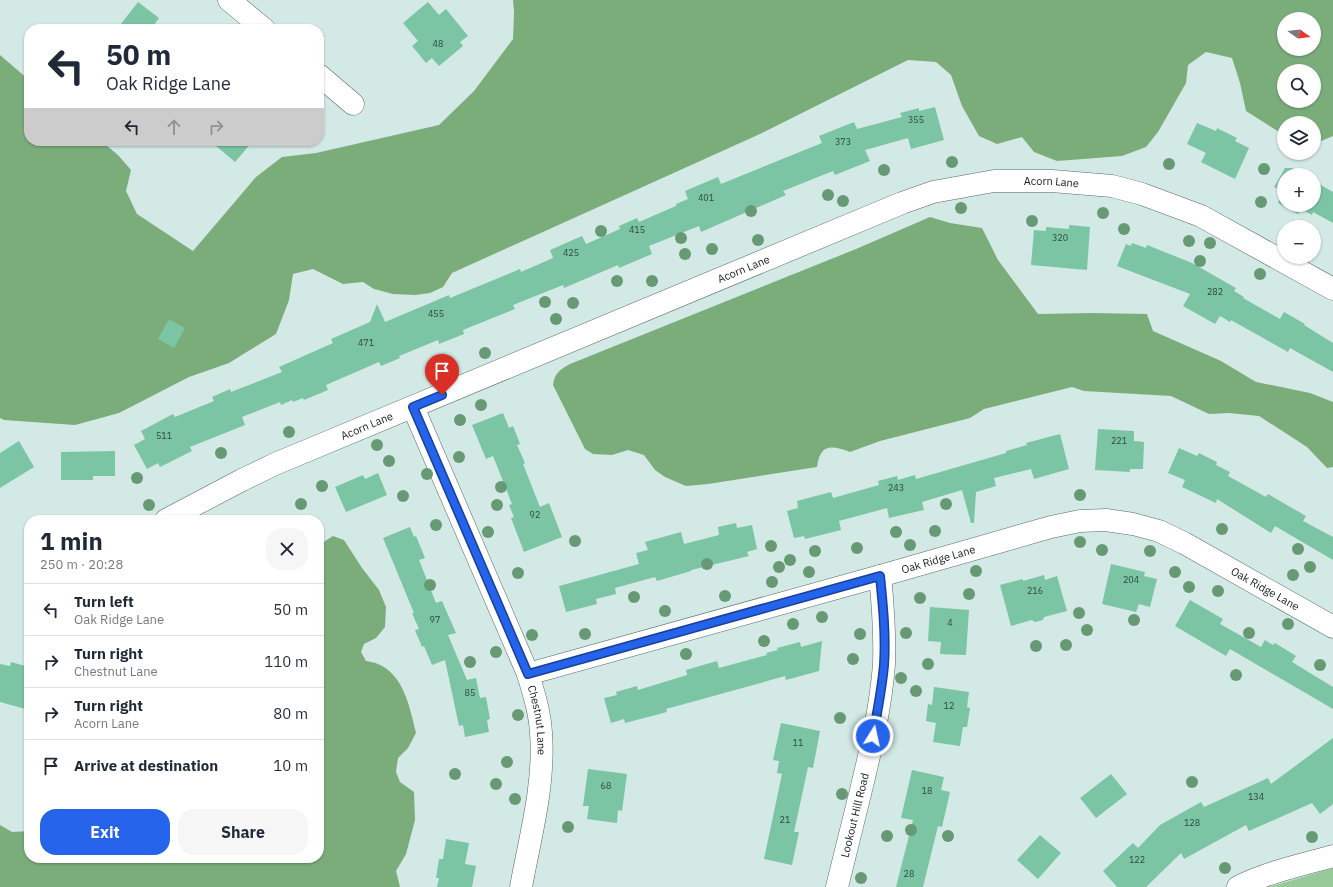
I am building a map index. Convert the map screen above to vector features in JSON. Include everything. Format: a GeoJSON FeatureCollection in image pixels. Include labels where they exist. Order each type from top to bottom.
{"type":"FeatureCollection","features":[{"type":"Feature","properties":{"kind":"street"},"geometry":{"type":"LineString","coordinates":[[230,0],[258,24]]}},
{"type":"Feature","properties":{"kind":"street"},"geometry":{"type":"LineString","coordinates":[[324,79],[353,104]]}},
{"type":"Feature","properties":{"kind":"street","name":"Acorn Lane"},"geometry":{"type":"LineString","coordinates":[[176,515],[275,464],[902,203],[933,192],[994,181],[1052,181],[1112,186],[1142,194],[1201,216],[1333,289]]}},
{"type":"Feature","properties":{"kind":"street","name":"Chestnut Lane"},"geometry":{"type":"LineString","coordinates":[[413,407],[528,674],[537,704],[541,733],[542,760],[539,790],[521,887]]}},
{"type":"Feature","properties":{"kind":"street","name":"Oak Ridge Lane"},"geometry":{"type":"LineString","coordinates":[[528,674],[1080,520],[1106,520],[1133,524],[1159,531],[1184,543],[1333,627]]}},
{"type":"Feature","properties":{"kind":"street","name":"Lookout Hill Road"},"geometry":{"type":"LineString","coordinates":[[836,887],[866,770],[880,696],[884,665],[883,606],[880,576]]}},
{"type":"Feature","properties":{"kind":"street"},"geometry":{"type":"LineString","coordinates":[[1238,887],[1254,879],[1279,870],[1333,856]]}},
{"type":"Feature","properties":{"kind":"green space"},"geometry":{"type":"Polygon","coordinates":[[[513,0],[1333,0],[1333,136],[1321,141],[1321,116],[1277,116],[1277,131],[1246,111],[1240,83],[1232,58],[1206,52],[1188,65],[1186,83],[1158,132],[1146,147],[1122,156],[1057,161],[1034,152],[1022,137],[997,144],[979,136],[962,106],[951,75],[936,62],[908,60],[760,134],[452,273],[443,287],[430,293],[415,295],[393,294],[374,289],[363,282],[343,284],[313,269],[293,274],[289,300],[276,334],[229,363],[189,377],[119,413],[75,425],[4,420],[0,418],[0,55],[24,76],[24,146],[107,146],[118,155],[131,170],[126,191],[137,214],[193,251],[256,177],[282,157],[316,153],[439,125],[474,91],[513,39],[513,0]]]}},
{"type":"Feature","properties":{"kind":"green space"},"geometry":{"type":"Polygon","coordinates":[[[930,217],[950,223],[982,228],[998,260],[1038,314],[1147,314],[1153,331],[1221,361],[1256,382],[1310,393],[1333,402],[1333,467],[1327,468],[1307,447],[1259,416],[1229,413],[1209,414],[1171,396],[1084,391],[1072,387],[984,409],[970,418],[880,441],[850,452],[837,448],[828,448],[824,450],[818,459],[817,467],[708,484],[686,486],[665,477],[655,470],[644,455],[628,450],[612,455],[593,454],[585,449],[553,385],[558,372],[563,368],[856,249],[930,217]]]}},
{"type":"Feature","properties":{"kind":"green space"},"geometry":{"type":"Polygon","coordinates":[[[333,536],[344,540],[362,568],[379,590],[386,607],[385,627],[376,638],[364,644],[361,652],[366,661],[376,663],[387,669],[400,684],[408,703],[416,733],[408,748],[398,758],[396,772],[400,782],[414,792],[415,820],[406,854],[396,871],[400,887],[0,887],[0,825],[12,832],[24,831],[24,863],[324,863],[324,542],[333,536]]]}},
{"type":"Feature","properties":{"kind":"green space"},"geometry":{"type":"Polygon","coordinates":[[[1333,868],[1333,887],[1269,887],[1333,868]]]}},
{"type":"Feature","properties":{"kind":"building"},"geometry":{"type":"Polygon","coordinates":[[[138,2],[159,18],[155,24],[121,24],[138,2]]]}},
{"type":"Feature","properties":{"kind":"building"},"geometry":{"type":"Polygon","coordinates":[[[428,2],[439,15],[446,9],[468,36],[460,42],[463,46],[439,66],[432,58],[426,63],[412,46],[418,41],[403,23],[428,2]]]}},
{"type":"Feature","properties":{"kind":"building"},"geometry":{"type":"Polygon","coordinates":[[[935,107],[944,140],[911,149],[908,138],[865,150],[870,161],[835,175],[833,171],[783,191],[786,195],[701,232],[699,226],[649,246],[652,254],[619,268],[618,265],[564,288],[563,285],[513,305],[515,309],[463,330],[464,334],[439,344],[438,340],[399,356],[400,358],[381,366],[379,362],[326,385],[328,390],[304,400],[303,398],[293,402],[292,400],[281,405],[280,402],[242,417],[245,425],[190,447],[192,451],[160,467],[158,463],[147,469],[134,445],[145,439],[141,431],[173,414],[175,417],[214,401],[212,397],[230,389],[231,392],[282,372],[279,367],[333,343],[331,339],[370,322],[377,304],[385,322],[449,295],[450,298],[520,269],[521,272],[553,258],[550,250],[582,236],[586,244],[620,229],[619,226],[637,218],[639,222],[676,206],[676,204],[688,199],[685,191],[718,177],[721,184],[822,143],[819,136],[854,122],[857,129],[902,117],[900,113],[919,108],[919,111],[935,107]]]}},
{"type":"Feature","properties":{"kind":"building"},"geometry":{"type":"Polygon","coordinates":[[[1197,123],[1216,131],[1217,128],[1237,138],[1235,141],[1249,148],[1235,179],[1201,162],[1206,153],[1187,144],[1197,123]]]}},
{"type":"Feature","properties":{"kind":"building"},"geometry":{"type":"Polygon","coordinates":[[[216,146],[249,146],[235,162],[216,146]]]}},
{"type":"Feature","properties":{"kind":"building"},"geometry":{"type":"Polygon","coordinates":[[[1277,182],[1277,188],[1274,187],[1277,182]]]}},
{"type":"Feature","properties":{"kind":"building"},"geometry":{"type":"Polygon","coordinates":[[[1321,185],[1333,192],[1333,223],[1313,212],[1321,212],[1321,185]]]}},
{"type":"Feature","properties":{"kind":"building"},"geometry":{"type":"Polygon","coordinates":[[[1069,225],[1090,227],[1087,270],[1031,265],[1034,230],[1046,231],[1046,227],[1069,229],[1069,225]]]}},
{"type":"Feature","properties":{"kind":"building"},"geometry":{"type":"Polygon","coordinates":[[[1132,243],[1146,248],[1147,245],[1192,263],[1236,288],[1234,291],[1244,297],[1243,298],[1280,319],[1284,312],[1305,324],[1304,325],[1333,343],[1333,372],[1290,348],[1288,352],[1231,320],[1230,322],[1220,316],[1215,324],[1183,306],[1190,294],[1117,266],[1126,244],[1131,246],[1132,243]]]}},
{"type":"Feature","properties":{"kind":"building"},"geometry":{"type":"Polygon","coordinates":[[[169,319],[185,328],[174,348],[158,339],[169,319]]]}},
{"type":"Feature","properties":{"kind":"building"},"geometry":{"type":"Polygon","coordinates":[[[503,413],[509,428],[513,426],[520,444],[517,445],[525,463],[523,464],[540,507],[549,503],[562,537],[524,552],[511,518],[514,517],[509,505],[512,504],[493,456],[486,459],[472,425],[503,413]]]}},
{"type":"Feature","properties":{"kind":"building"},"geometry":{"type":"Polygon","coordinates":[[[1098,429],[1134,431],[1134,441],[1144,442],[1143,469],[1130,469],[1130,472],[1095,470],[1098,429]]]}},
{"type":"Feature","properties":{"kind":"building"},"geometry":{"type":"Polygon","coordinates":[[[1060,434],[1069,469],[1034,479],[1031,469],[994,478],[996,486],[976,492],[974,523],[971,523],[962,490],[922,502],[924,510],[889,518],[887,508],[839,521],[841,530],[805,539],[804,536],[794,538],[787,511],[798,508],[797,501],[831,492],[833,498],[879,485],[878,481],[897,476],[898,480],[915,475],[916,479],[1006,453],[1006,451],[1027,445],[1026,443],[1060,434]]]}},
{"type":"Feature","properties":{"kind":"building"},"geometry":{"type":"Polygon","coordinates":[[[19,441],[34,467],[0,488],[0,453],[19,441]]]}},
{"type":"Feature","properties":{"kind":"building"},"geometry":{"type":"Polygon","coordinates":[[[1179,448],[1197,456],[1199,453],[1217,462],[1216,465],[1230,472],[1228,476],[1266,497],[1268,494],[1306,516],[1303,521],[1333,537],[1333,560],[1275,526],[1271,533],[1217,499],[1216,503],[1182,487],[1185,480],[1168,473],[1179,448]]]}},
{"type":"Feature","properties":{"kind":"building"},"geometry":{"type":"Polygon","coordinates":[[[115,451],[115,476],[93,476],[93,480],[61,480],[61,452],[115,451]]]}},
{"type":"Feature","properties":{"kind":"building"},"geometry":{"type":"Polygon","coordinates":[[[378,473],[387,495],[346,512],[335,487],[363,475],[365,479],[378,473]]]}},
{"type":"Feature","properties":{"kind":"building"},"geometry":{"type":"Polygon","coordinates":[[[736,523],[737,528],[752,525],[757,549],[747,552],[749,556],[691,570],[657,581],[655,577],[615,588],[616,594],[596,599],[597,604],[566,612],[559,586],[639,564],[636,553],[648,550],[645,542],[681,532],[684,544],[719,535],[718,527],[736,523]]]}},
{"type":"Feature","properties":{"kind":"building"},"geometry":{"type":"Polygon","coordinates":[[[410,527],[414,537],[416,536],[425,558],[419,560],[436,603],[442,601],[456,633],[448,635],[467,680],[476,678],[480,698],[486,697],[490,719],[487,720],[489,732],[465,737],[463,725],[459,726],[445,660],[432,665],[415,630],[419,629],[412,613],[414,613],[383,538],[410,527]]]}},
{"type":"Feature","properties":{"kind":"building"},"geometry":{"type":"Polygon","coordinates":[[[1111,564],[1145,572],[1144,576],[1157,579],[1150,607],[1139,604],[1136,612],[1102,604],[1111,564]]]}},
{"type":"Feature","properties":{"kind":"building"},"geometry":{"type":"Polygon","coordinates":[[[1044,575],[1045,580],[1057,576],[1067,611],[1044,617],[1043,620],[1035,622],[1032,620],[1011,626],[1000,585],[1044,575]]]}},
{"type":"Feature","properties":{"kind":"building"},"geometry":{"type":"Polygon","coordinates":[[[1190,600],[1223,619],[1220,624],[1261,647],[1265,640],[1273,645],[1275,643],[1296,656],[1292,662],[1333,687],[1333,709],[1230,649],[1226,656],[1175,626],[1190,600]]]}},
{"type":"Feature","properties":{"kind":"building"},"geometry":{"type":"Polygon","coordinates":[[[930,607],[969,610],[966,655],[940,654],[941,642],[928,641],[930,607]]]}},
{"type":"Feature","properties":{"kind":"building"},"geometry":{"type":"Polygon","coordinates":[[[822,641],[819,671],[786,680],[785,676],[666,709],[667,712],[625,723],[624,719],[611,723],[604,698],[617,695],[616,692],[637,686],[638,690],[687,675],[686,670],[717,661],[719,668],[767,655],[766,653],[778,650],[777,648],[800,642],[801,647],[822,641]]]}},
{"type":"Feature","properties":{"kind":"building"},"geometry":{"type":"Polygon","coordinates":[[[11,662],[24,666],[24,709],[0,702],[0,664],[10,666],[11,662]]]}},
{"type":"Feature","properties":{"kind":"building"},"geometry":{"type":"Polygon","coordinates":[[[934,687],[969,692],[967,707],[970,708],[967,727],[963,727],[960,746],[933,742],[936,723],[926,721],[928,704],[932,705],[934,687]]]}},
{"type":"Feature","properties":{"kind":"building"},"geometry":{"type":"Polygon","coordinates":[[[781,723],[820,731],[813,768],[808,767],[794,832],[799,832],[792,865],[764,859],[782,774],[777,773],[779,761],[773,760],[781,723]]]}},
{"type":"Feature","properties":{"kind":"building"},"geometry":{"type":"Polygon","coordinates":[[[1333,738],[1333,804],[1320,814],[1312,803],[1249,831],[1246,825],[1184,859],[1181,853],[1146,887],[1117,887],[1103,871],[1133,843],[1138,848],[1160,825],[1201,802],[1204,807],[1268,778],[1271,784],[1333,738]]]}},
{"type":"Feature","properties":{"kind":"building"},"geometry":{"type":"Polygon","coordinates":[[[588,769],[627,774],[622,811],[618,810],[617,823],[587,819],[589,806],[583,806],[588,769]]]}},
{"type":"Feature","properties":{"kind":"building"},"geometry":{"type":"Polygon","coordinates":[[[912,770],[944,777],[941,790],[950,792],[942,827],[938,826],[923,887],[896,887],[913,820],[901,818],[912,770]]]}},
{"type":"Feature","properties":{"kind":"building"},"geometry":{"type":"Polygon","coordinates":[[[1111,774],[1127,794],[1096,818],[1080,798],[1111,774]]]}},
{"type":"Feature","properties":{"kind":"building"},"geometry":{"type":"Polygon","coordinates":[[[1040,835],[1061,853],[1038,879],[1017,860],[1040,835]]]}},
{"type":"Feature","properties":{"kind":"building"},"geometry":{"type":"Polygon","coordinates":[[[446,839],[469,843],[465,864],[476,866],[472,887],[437,887],[439,878],[436,878],[439,859],[443,859],[446,839]]]}},
{"type":"Feature","properties":{"kind":"route"},"geometry":{"type":"LineString","coordinates":[[442,395],[413,407],[528,674],[880,576],[883,606],[884,665],[873,736]]}}]}
